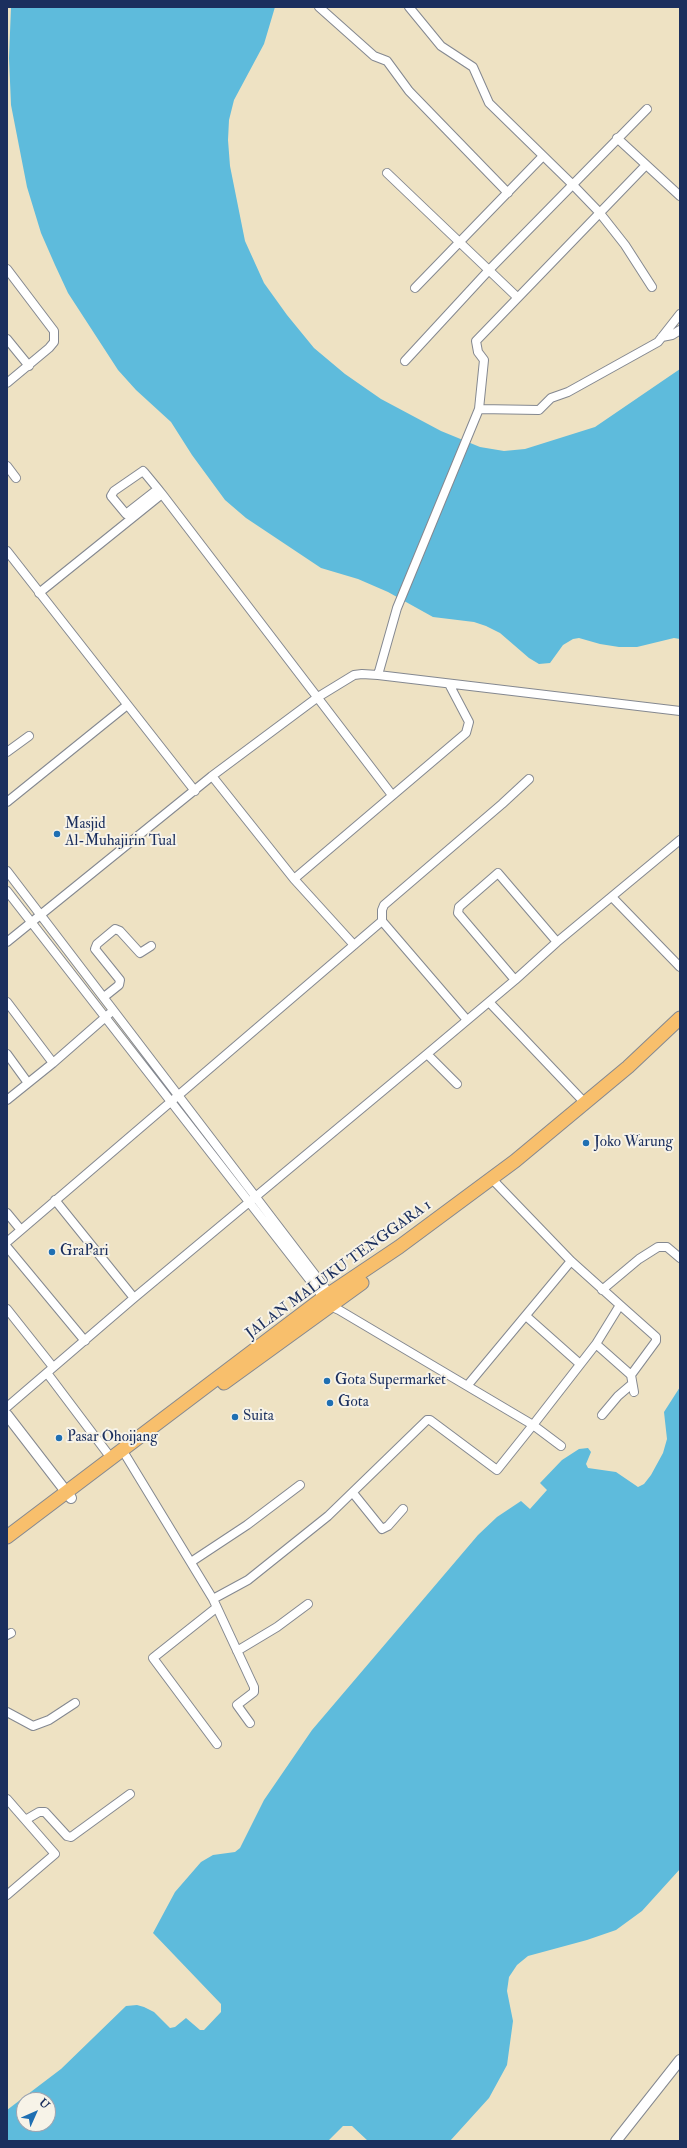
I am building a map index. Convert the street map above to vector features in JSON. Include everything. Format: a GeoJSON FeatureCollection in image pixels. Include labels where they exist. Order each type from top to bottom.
{"type":"FeatureCollection","features":[{"type":"Feature","properties":{"kind":"highway","name":"JALAN MALUKU TENGGARA 1"},"geometry":{"type":"LineString","coordinates":[[495,1181],[628,1067],[680,1018]]}},
{"type":"Feature","properties":{"kind":"highway","name":"JALAN MALUKU TENGGARA 1"},"geometry":{"type":"LineString","coordinates":[[7,1537],[126,1456],[332,1302],[365,1271],[495,1181],[613,1091],[680,1028]]}},
{"type":"Feature","properties":{"kind":"highway","name":"JALAN MALUKU TENGGARA 1"},"geometry":{"type":"LineString","coordinates":[[7,1547],[111,1458],[332,1302]]}},
{"type":"Feature","properties":{"kind":"street"},"geometry":{"type":"LineString","coordinates":[[319,7],[374,56],[387,61],[409,91],[508,193]]}},
{"type":"Feature","properties":{"kind":"street"},"geometry":{"type":"LineString","coordinates":[[409,7],[441,46],[473,67],[489,103],[599,212],[625,245],[652,287]]}},
{"type":"Feature","properties":{"kind":"street"},"geometry":{"type":"LineString","coordinates":[[405,361],[489,270],[647,109]]}},
{"type":"Feature","properties":{"kind":"street"},"geometry":{"type":"LineString","coordinates":[[617,138],[680,196]]}},
{"type":"Feature","properties":{"kind":"street"},"geometry":{"type":"LineString","coordinates":[[415,288],[543,156]]}},
{"type":"Feature","properties":{"kind":"street"},"geometry":{"type":"LineString","coordinates":[[378,675],[397,608],[479,409],[484,360],[478,352],[476,341],[646,165]]}},
{"type":"Feature","properties":{"kind":"street"},"geometry":{"type":"LineString","coordinates":[[387,173],[517,297]]}},
{"type":"Feature","properties":{"kind":"street"},"geometry":{"type":"LineString","coordinates":[[7,269],[54,331],[54,342],[29,366],[7,383]]}},
{"type":"Feature","properties":{"kind":"street"},"geometry":{"type":"LineString","coordinates":[[662,337],[680,314]]}},
{"type":"Feature","properties":{"kind":"street"},"geometry":{"type":"LineString","coordinates":[[479,409],[539,410],[551,398],[568,392],[662,337],[672,335],[680,330]]}},
{"type":"Feature","properties":{"kind":"street"},"geometry":{"type":"LineString","coordinates":[[7,339],[29,366]]}},
{"type":"Feature","properties":{"kind":"street"},"geometry":{"type":"LineString","coordinates":[[7,466],[16,478]]}},
{"type":"Feature","properties":{"kind":"street"},"geometry":{"type":"LineString","coordinates":[[160,491],[126,514],[111,496],[114,492],[143,471],[160,491],[392,794]]}},
{"type":"Feature","properties":{"kind":"street"},"geometry":{"type":"LineString","coordinates":[[39,593],[160,491]]}},
{"type":"Feature","properties":{"kind":"street"},"geometry":{"type":"LineString","coordinates":[[7,551],[126,706],[195,791]]}},
{"type":"Feature","properties":{"kind":"street"},"geometry":{"type":"LineString","coordinates":[[7,942],[212,776],[318,697],[354,675],[378,675],[680,711]]}},
{"type":"Feature","properties":{"kind":"street"},"geometry":{"type":"LineString","coordinates":[[294,879],[392,794],[466,733],[469,722],[449,684]]}},
{"type":"Feature","properties":{"kind":"street"},"geometry":{"type":"LineString","coordinates":[[7,802],[126,706]]}},
{"type":"Feature","properties":{"kind":"street"},"geometry":{"type":"LineString","coordinates":[[7,752],[29,736]]}},
{"type":"Feature","properties":{"kind":"street"},"geometry":{"type":"LineString","coordinates":[[212,776],[294,879],[354,946]]}},
{"type":"Feature","properties":{"kind":"street"},"geometry":{"type":"LineString","coordinates":[[467,1020],[382,921],[382,910],[384,905],[529,779]]}},
{"type":"Feature","properties":{"kind":"street"},"geometry":{"type":"LineString","coordinates":[[7,1407],[134,1298],[253,1201],[515,980],[557,942],[680,840]]}},
{"type":"Feature","properties":{"kind":"street"},"geometry":{"type":"LineString","coordinates":[[7,871],[114,1010],[253,1201]]}},
{"type":"Feature","properties":{"kind":"street"},"geometry":{"type":"LineString","coordinates":[[515,980],[458,913],[459,907],[498,873],[557,942]]}},
{"type":"Feature","properties":{"kind":"street"},"geometry":{"type":"LineString","coordinates":[[7,891],[106,1017],[171,1103],[253,1201],[332,1302],[467,1386],[534,1425],[560,1446]]}},
{"type":"Feature","properties":{"kind":"street"},"geometry":{"type":"LineString","coordinates":[[612,897],[680,967]]}},
{"type":"Feature","properties":{"kind":"street"},"geometry":{"type":"LineString","coordinates":[[7,1242],[382,921]]}},
{"type":"Feature","properties":{"kind":"street"},"geometry":{"type":"LineString","coordinates":[[104,997],[119,985],[120,980],[95,949],[97,944],[115,929],[120,931],[140,953],[151,946]]}},
{"type":"Feature","properties":{"kind":"street"},"geometry":{"type":"LineString","coordinates":[[7,1002],[53,1063]]}},
{"type":"Feature","properties":{"kind":"street"},"geometry":{"type":"LineString","coordinates":[[489,1002],[585,1103]]}},
{"type":"Feature","properties":{"kind":"street"},"geometry":{"type":"LineString","coordinates":[[8,1096],[28,1083],[53,1063],[114,1010]]}},
{"type":"Feature","properties":{"kind":"street"},"geometry":{"type":"LineString","coordinates":[[7,1054],[28,1083]]}},
{"type":"Feature","properties":{"kind":"street"},"geometry":{"type":"LineString","coordinates":[[427,1054],[457,1084]]}},
{"type":"Feature","properties":{"kind":"street"},"geometry":{"type":"LineString","coordinates":[[495,1181],[571,1261],[620,1306],[655,1335],[657,1339],[631,1375]]}},
{"type":"Feature","properties":{"kind":"street"},"geometry":{"type":"LineString","coordinates":[[55,1200],[134,1298]]}},
{"type":"Feature","properties":{"kind":"street"},"geometry":{"type":"LineString","coordinates":[[7,1213],[21,1230]]}},
{"type":"Feature","properties":{"kind":"street"},"geometry":{"type":"LineString","coordinates":[[7,1247],[85,1340]]}},
{"type":"Feature","properties":{"kind":"street"},"geometry":{"type":"LineString","coordinates":[[602,1290],[639,1259],[658,1247],[667,1247],[680,1258]]}},
{"type":"Feature","properties":{"kind":"street"},"geometry":{"type":"LineString","coordinates":[[467,1386],[571,1261]]}},
{"type":"Feature","properties":{"kind":"street"},"geometry":{"type":"LineString","coordinates":[[213,1599],[260,1571],[328,1516],[427,1420],[430,1420],[497,1470],[534,1425],[596,1344],[620,1306]]}},
{"type":"Feature","properties":{"kind":"street"},"geometry":{"type":"LineString","coordinates":[[7,1310],[111,1458]]}},
{"type":"Feature","properties":{"kind":"street"},"geometry":{"type":"LineString","coordinates":[[526,1316],[580,1364]]}},
{"type":"Feature","properties":{"kind":"street"},"geometry":{"type":"LineString","coordinates":[[596,1344],[631,1375],[633,1388],[618,1396],[602,1415]]}},
{"type":"Feature","properties":{"kind":"street"},"geometry":{"type":"LineString","coordinates":[[7,1414],[68,1495]]}},
{"type":"Feature","properties":{"kind":"street"},"geometry":{"type":"LineString","coordinates":[[126,1456],[213,1599],[255,1689],[254,1692],[237,1705],[250,1723]]}},
{"type":"Feature","properties":{"kind":"street"},"geometry":{"type":"LineString","coordinates":[[191,1562],[247,1525],[300,1485]]}},
{"type":"Feature","properties":{"kind":"street"},"geometry":{"type":"LineString","coordinates":[[353,1493],[382,1528],[388,1526],[402,1509]]}},
{"type":"Feature","properties":{"kind":"street"},"geometry":{"type":"LineString","coordinates":[[237,1651],[278,1627],[308,1604]]}},
{"type":"Feature","properties":{"kind":"street"},"geometry":{"type":"LineString","coordinates":[[216,1608],[153,1658],[217,1744]]}},
{"type":"Feature","properties":{"kind":"street"},"geometry":{"type":"LineString","coordinates":[[7,1712],[33,1726],[49,1720],[75,1703]]}},
{"type":"Feature","properties":{"kind":"street"},"geometry":{"type":"LineString","coordinates":[[27,1819],[39,1812],[45,1812],[67,1836],[71,1837],[130,1794]]}},
{"type":"Feature","properties":{"kind":"street"},"geometry":{"type":"LineString","coordinates":[[7,1799],[27,1819],[55,1854],[7,1894]]}},
{"type":"Feature","properties":{"kind":"street"},"geometry":{"type":"LineString","coordinates":[[616,2141],[680,2060]]}},
{"type":"Feature","properties":{"kind":"water"},"geometry":{"type":"Polygon","coordinates":[[[11,7],[275,7],[264,44],[234,100],[229,120],[228,140],[230,166],[245,241],[264,283],[287,315],[314,348],[345,374],[381,399],[441,431],[480,447],[504,451],[525,449],[595,427],[680,369],[680,639],[674,638],[637,647],[619,647],[600,644],[579,638],[573,639],[563,645],[550,663],[539,664],[529,658],[500,633],[486,626],[474,622],[433,617],[388,592],[358,579],[321,568],[246,518],[225,500],[192,455],[171,422],[136,390],[118,370],[68,293],[41,233],[27,187],[11,105],[9,58],[11,7]]]}},
{"type":"Feature","properties":{"kind":"water"},"geometry":{"type":"Polygon","coordinates":[[[680,1387],[680,1869],[642,1911],[616,1930],[587,1940],[528,1956],[517,1965],[509,1977],[507,1991],[513,2021],[507,2065],[489,2098],[450,2141],[368,2141],[352,2126],[343,2126],[328,2141],[7,2141],[7,2110],[16,2103],[16,2132],[56,2132],[56,2092],[31,2092],[61,2069],[126,2006],[137,2005],[154,2012],[170,2028],[175,2027],[186,2018],[200,2030],[204,2030],[221,2012],[221,2004],[153,1933],[175,1892],[201,1862],[213,1855],[235,1852],[240,1848],[264,1800],[312,1730],[478,1535],[497,1517],[521,1501],[530,1509],[547,1490],[540,1483],[562,1460],[579,1449],[588,1448],[591,1452],[586,1464],[588,1468],[616,1472],[638,1487],[644,1484],[651,1475],[663,1453],[667,1439],[664,1412],[680,1387]]]}},
{"type":"Feature","properties":{"kind":"place","name":"Masjid Al-Muhajirin Tual"},"geometry":{"type":"Point","coordinates":[57,834]}},
{"type":"Feature","properties":{"kind":"place","name":"Joko Warung"},"geometry":{"type":"Point","coordinates":[586,1143]}},
{"type":"Feature","properties":{"kind":"place","name":"GraPari"},"geometry":{"type":"Point","coordinates":[52,1252]}},
{"type":"Feature","properties":{"kind":"place","name":"Gota Supermarket"},"geometry":{"type":"Point","coordinates":[327,1381]}},
{"type":"Feature","properties":{"kind":"place","name":"Gota"},"geometry":{"type":"Point","coordinates":[330,1403]}},
{"type":"Feature","properties":{"kind":"place","name":"Suita"},"geometry":{"type":"Point","coordinates":[235,1417]}},
{"type":"Feature","properties":{"kind":"place","name":"Pasar Ohoijang"},"geometry":{"type":"Point","coordinates":[59,1438]}}]}
